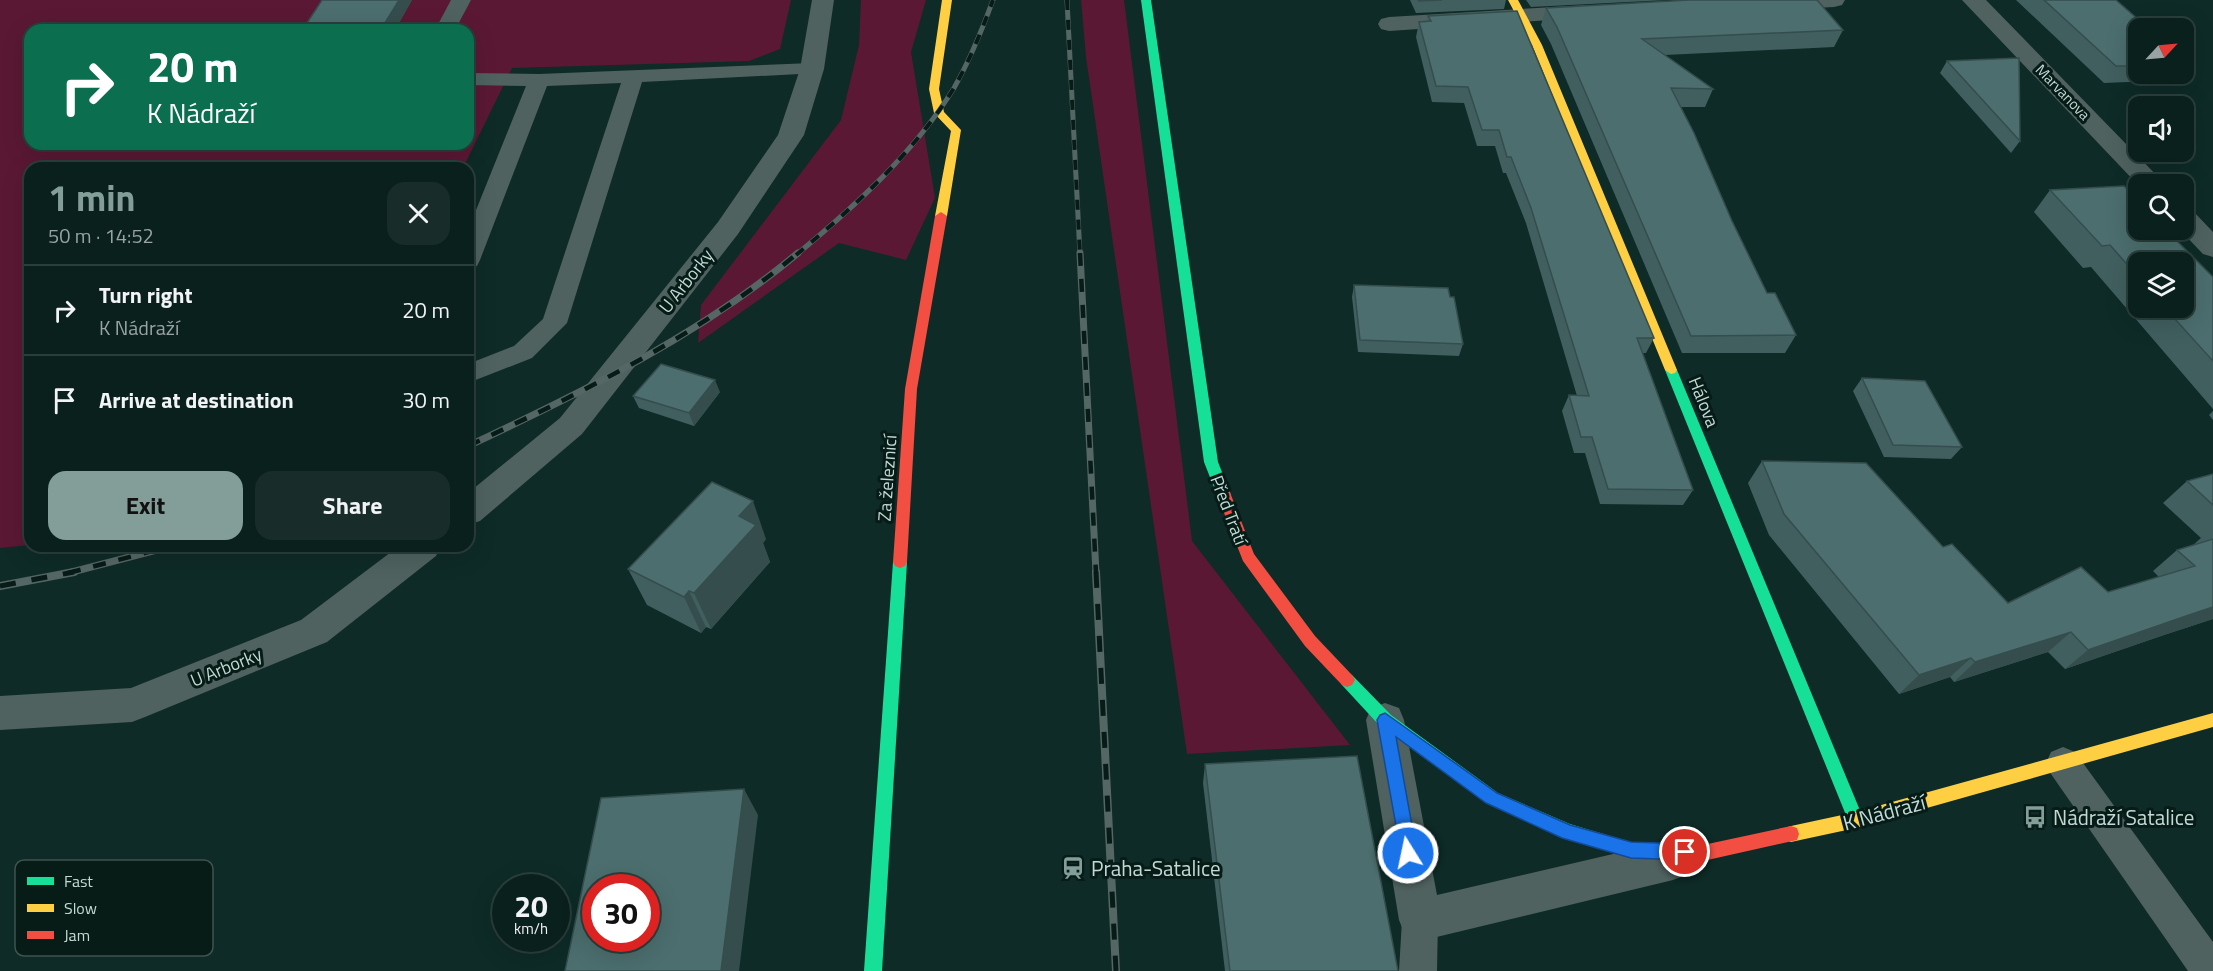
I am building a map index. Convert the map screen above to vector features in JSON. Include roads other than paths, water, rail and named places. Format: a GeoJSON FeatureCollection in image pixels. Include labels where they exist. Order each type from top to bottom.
{"type":"FeatureCollection","features":[{"type":"Feature","properties":{"kind":"street","name":"U Arborky"},"geometry":{"type":"LineString","coordinates":[[474,507],[571,426],[728,228],[791,135],[812,69],[823,0]]}},
{"type":"Feature","properties":{"kind":"street","name":"Za železnicí"},"geometry":{"type":"LineString","coordinates":[[873,971],[910,389],[956,130],[938,112],[933,90],[947,16],[947,0]]}},
{"type":"Feature","properties":{"kind":"street","name":"Před Tratí"},"geometry":{"type":"LineString","coordinates":[[1146,0],[1211,462],[1248,557],[1310,641],[1385,720]]}},
{"type":"Feature","properties":{"kind":"street"},"geometry":{"type":"LineString","coordinates":[[1753,4],[1834,0]]}},
{"type":"Feature","properties":{"kind":"street","name":"Marvanova"},"geometry":{"type":"LineString","coordinates":[[1973,0],[2142,174]]}},
{"type":"Feature","properties":{"kind":"street"},"geometry":{"type":"LineString","coordinates":[[1389,24],[1517,7],[1614,10]]}},
{"type":"Feature","properties":{"kind":"street","name":"Hálova"},"geometry":{"type":"LineString","coordinates":[[1517,7],[1537,45],[1856,820]]}},
{"type":"Feature","properties":{"kind":"street"},"geometry":{"type":"LineString","coordinates":[[2194,228],[2213,248]]}},
{"type":"Feature","properties":{"kind":"street","name":"U Arborky"},"geometry":{"type":"LineString","coordinates":[[0,713],[132,705],[314,631],[416,552]]}},
{"type":"Feature","properties":{"kind":"street","name":"K Nádraží"},"geometry":{"type":"LineString","coordinates":[[1385,720],[1492,798],[1568,832],[1631,850],[1703,853]]}},
{"type":"Feature","properties":{"kind":"street"},"geometry":{"type":"LineString","coordinates":[[1385,720],[1420,920]]}},
{"type":"Feature","properties":{"kind":"street","name":"K Nádraží"},"geometry":{"type":"LineString","coordinates":[[1420,920],[1703,853],[1856,820],[2213,720]]}},
{"type":"Feature","properties":{"kind":"lane"},"geometry":{"type":"LineString","coordinates":[[448,24],[461,0]]}},
{"type":"Feature","properties":{"kind":"lane"},"geometry":{"type":"LineString","coordinates":[[474,79],[633,78],[812,69]]}},
{"type":"Feature","properties":{"kind":"lane"},"geometry":{"type":"LineString","coordinates":[[474,372],[523,352],[554,323],[633,78]]}},
{"type":"Feature","properties":{"kind":"lane"},"geometry":{"type":"LineString","coordinates":[[474,245],[539,80]]}},
{"type":"Feature","properties":{"kind":"lane"},"geometry":{"type":"LineString","coordinates":[[2063,763],[2211,971]]}},
{"type":"Feature","properties":{"kind":"lane"},"geometry":{"type":"LineString","coordinates":[[1418,971],[1420,920]]}},
{"type":"Feature","properties":{"kind":"railway"},"geometry":{"type":"LineString","coordinates":[[796,255],[882,178],[921,135],[960,77],[993,0]]}},
{"type":"Feature","properties":{"kind":"railway"},"geometry":{"type":"LineString","coordinates":[[1067,0],[1080,255]]}},
{"type":"Feature","properties":{"kind":"railway"},"geometry":{"type":"LineString","coordinates":[[474,443],[597,383],[681,336],[760,283],[798,253]]}},
{"type":"Feature","properties":{"kind":"railway"},"geometry":{"type":"LineString","coordinates":[[1080,253],[1096,573]]}},
{"type":"Feature","properties":{"kind":"railway"},"geometry":{"type":"LineString","coordinates":[[68,573],[149,552]]}},
{"type":"Feature","properties":{"kind":"railway"},"geometry":{"type":"LineString","coordinates":[[0,586],[74,572]]}},
{"type":"Feature","properties":{"kind":"railway"},"geometry":{"type":"LineString","coordinates":[[1096,572],[1116,971]]}},
{"type":"Feature","properties":{"kind":"place","name":"Nádraží Satalice"},"geometry":{"type":"Point","coordinates":[2035,817]}},
{"type":"Feature","properties":{"kind":"place","name":"Praha-Satalice"},"geometry":{"type":"Point","coordinates":[1073,868]}}]}
